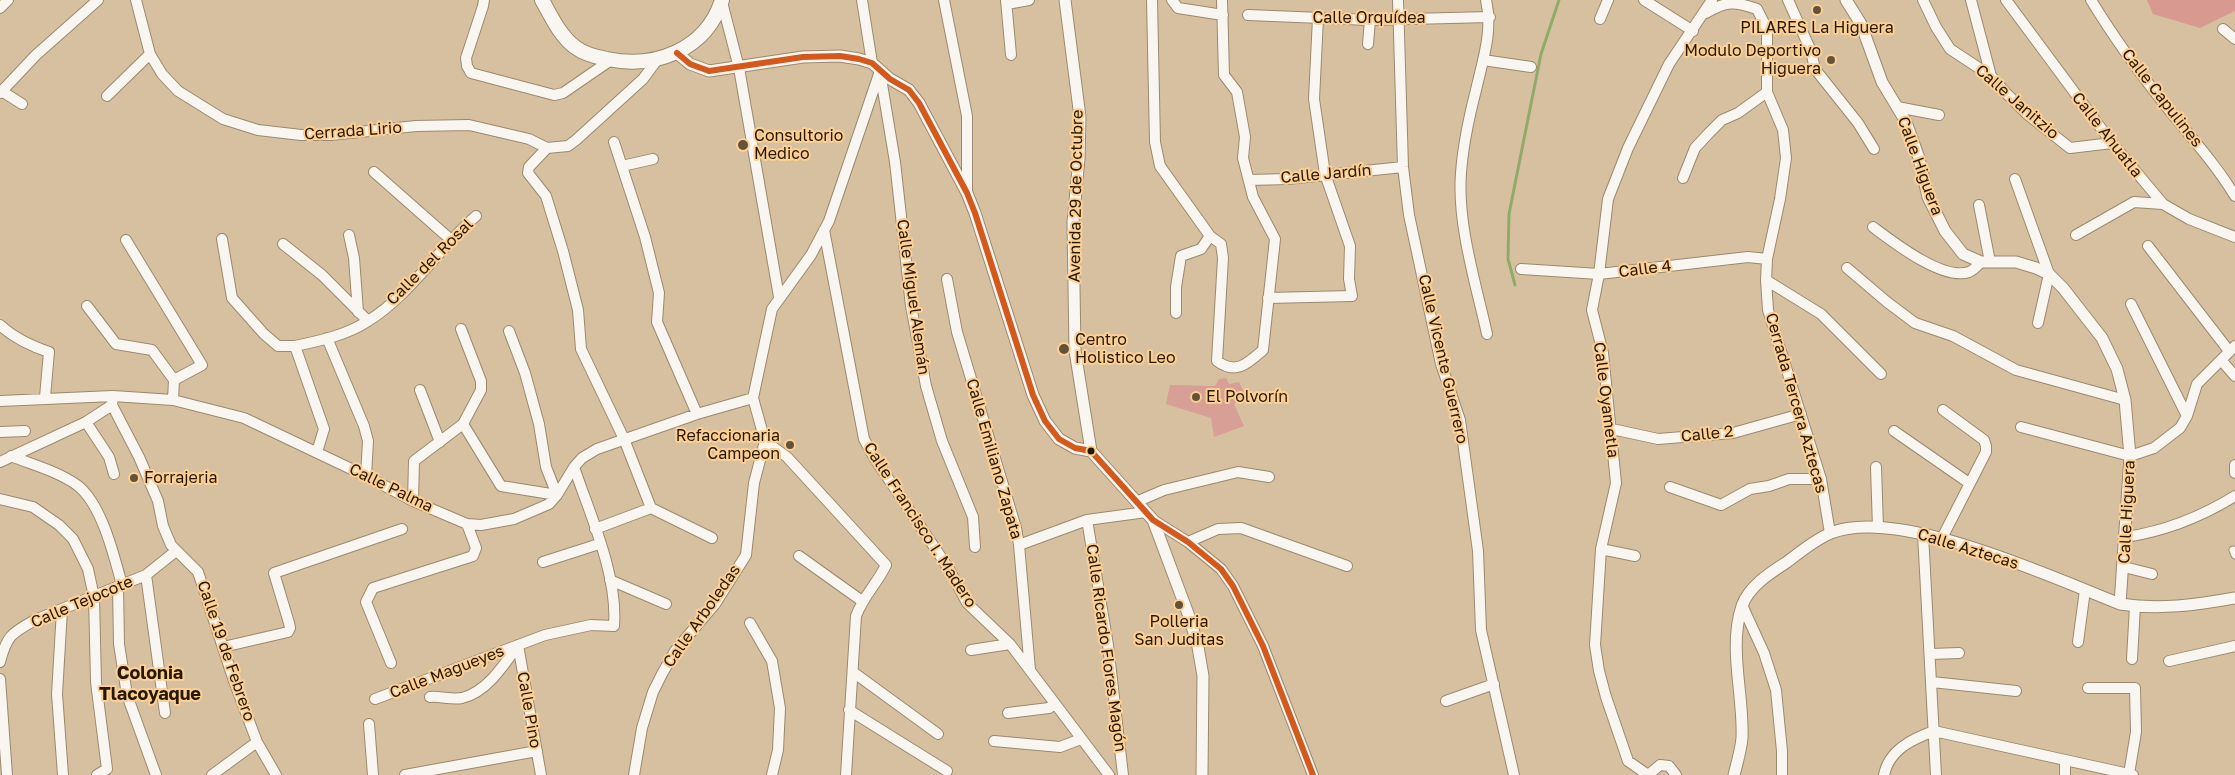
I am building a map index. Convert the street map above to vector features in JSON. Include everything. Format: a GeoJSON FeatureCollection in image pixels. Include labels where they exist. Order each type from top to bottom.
{"type":"FeatureCollection","features":[{"type":"Feature","properties":{"kind":"main road"},"geometry":{"type":"LineString","coordinates":[[542,0],[566,39],[575,47],[592,56],[630,63],[657,60],[676,53],[704,33],[715,18],[722,1]]}},
{"type":"Feature","properties":{"kind":"street"},"geometry":{"type":"LineString","coordinates":[[0,8],[8,0]]}},
{"type":"Feature","properties":{"kind":"street"},"geometry":{"type":"LineString","coordinates":[[22,104],[0,91],[36,55],[98,0]]}},
{"type":"Feature","properties":{"kind":"street","name":"Cerrada Lirio"},"geometry":{"type":"LineString","coordinates":[[136,0],[150,54],[162,74],[178,91],[223,119],[258,130],[301,135],[332,135],[455,124],[503,132],[529,139],[547,148]]}},
{"type":"Feature","properties":{"kind":"street"},"geometry":{"type":"LineString","coordinates":[[484,0],[466,58],[467,66],[471,73],[554,95],[563,93],[611,60]]}},
{"type":"Feature","properties":{"kind":"street","name":"Calle Miguel Alemán"},"geometry":{"type":"LineString","coordinates":[[862,0],[895,162],[912,306],[926,386],[942,441],[972,517],[975,547]]}},
{"type":"Feature","properties":{"kind":"street"},"geometry":{"type":"LineString","coordinates":[[944,0],[967,116],[967,192]]}},
{"type":"Feature","properties":{"kind":"street"},"geometry":{"type":"LineString","coordinates":[[1011,55],[1006,2],[1030,0]]}},
{"type":"Feature","properties":{"kind":"street","name":"Avenida 29 de Octubre"},"geometry":{"type":"LineString","coordinates":[[1065,0],[1080,117],[1079,160],[1073,222],[1075,351],[1092,451]]}},
{"type":"Feature","properties":{"kind":"street"},"geometry":{"type":"LineString","coordinates":[[1152,0],[1154,142],[1160,166],[1210,236],[1221,244],[1224,258],[1217,361],[1225,367],[1239,367],[1263,350],[1275,239],[1254,196],[1243,158],[1245,137],[1238,92],[1224,74],[1222,0]]}},
{"type":"Feature","properties":{"kind":"street"},"geometry":{"type":"LineString","coordinates":[[1172,0],[1178,8],[1222,14]]}},
{"type":"Feature","properties":{"kind":"street","name":"Calle Vicente Guerrero"},"geometry":{"type":"LineString","coordinates":[[1398,0],[1403,168],[1410,216],[1441,364],[1460,420],[1478,551],[1481,630],[1514,775]]}},
{"type":"Feature","properties":{"kind":"street"},"geometry":{"type":"LineString","coordinates":[[1486,0],[1490,17],[1483,60],[1470,114],[1461,174],[1463,222],[1487,334]]}},
{"type":"Feature","properties":{"kind":"street"},"geometry":{"type":"LineString","coordinates":[[1600,18],[1608,0]]}},
{"type":"Feature","properties":{"kind":"street"},"geometry":{"type":"LineString","coordinates":[[1644,0],[1693,31]]}},
{"type":"Feature","properties":{"kind":"street","name":"Calle Oyametla"},"geometry":{"type":"LineString","coordinates":[[1676,775],[1668,766],[1660,765],[1648,775],[1628,762],[1599,671],[1595,645],[1601,549],[1616,483],[1603,353],[1592,310],[1599,274],[1608,199],[1628,148],[1669,64],[1693,31],[1712,0]]}},
{"type":"Feature","properties":{"kind":"street"},"geometry":{"type":"LineString","coordinates":[[1788,0],[1811,51],[1815,70],[1858,123],[1874,148]]}},
{"type":"Feature","properties":{"kind":"street","name":"Calle Higuera"},"geometry":{"type":"LineString","coordinates":[[1846,0],[1861,24],[1882,82],[1906,122],[1919,158],[1928,198],[1946,231],[1963,254],[1986,262],[2016,262],[2049,274],[2063,288],[2102,338],[2117,369],[2125,400],[2130,456],[2120,604]]}},
{"type":"Feature","properties":{"kind":"street","name":"Calle Janitzio"},"geometry":{"type":"LineString","coordinates":[[1923,0],[1950,50],[1991,76],[2027,114],[2070,148],[2112,143]]}},
{"type":"Feature","properties":{"kind":"street"},"geometry":{"type":"LineString","coordinates":[[1971,0],[1991,76]]}},
{"type":"Feature","properties":{"kind":"street","name":"Calle Ahuatla"},"geometry":{"type":"LineString","coordinates":[[2006,0],[2112,143],[2163,204],[2189,219],[2235,237]]}},
{"type":"Feature","properties":{"kind":"street","name":"Calle Capulines"},"geometry":{"type":"LineString","coordinates":[[2090,0],[2129,57],[2169,110],[2209,156],[2235,196]]}},
{"type":"Feature","properties":{"kind":"street"},"geometry":{"type":"LineString","coordinates":[[722,1],[739,68],[779,297]]}},
{"type":"Feature","properties":{"kind":"street","name":"Cerrada Tercera Aztecas"},"geometry":{"type":"LineString","coordinates":[[1703,15],[1726,3],[1742,4],[1757,9],[1767,29],[1767,92],[1783,130],[1786,158],[1780,199],[1767,259],[1768,310],[1821,479],[1830,533]]}},
{"type":"Feature","properties":{"kind":"street","name":"Calle Orquídea"},"geometry":{"type":"LineString","coordinates":[[1248,15],[1370,20],[1490,17]]}},
{"type":"Feature","properties":{"kind":"street"},"geometry":{"type":"LineString","coordinates":[[1268,298],[1352,296],[1349,279],[1350,246],[1325,174],[1314,99],[1318,18]]}},
{"type":"Feature","properties":{"kind":"street"},"geometry":{"type":"LineString","coordinates":[[1368,44],[1370,20]]}},
{"type":"Feature","properties":{"kind":"street"},"geometry":{"type":"LineString","coordinates":[[2223,29],[2235,39]]}},
{"type":"Feature","properties":{"kind":"street"},"geometry":{"type":"LineString","coordinates":[[676,53],[690,64],[709,71],[812,56],[840,56],[876,67],[890,79],[909,90],[919,103],[967,192],[1033,396],[1045,421],[1059,439],[1075,448],[1092,451],[1149,516],[1188,542],[1221,569],[1233,586],[1263,646],[1313,775]]}},
{"type":"Feature","properties":{"kind":"street"},"geometry":{"type":"LineString","coordinates":[[107,96],[150,54]]}},
{"type":"Feature","properties":{"kind":"street"},"geometry":{"type":"LineString","coordinates":[[657,60],[644,79],[576,140],[568,146],[547,148],[529,166],[528,173],[546,196],[563,251],[578,310],[581,349],[624,439],[651,508],[712,538]]}},
{"type":"Feature","properties":{"kind":"street"},"geometry":{"type":"LineString","coordinates":[[1483,60],[1531,67]]}},
{"type":"Feature","properties":{"kind":"street"},"geometry":{"type":"LineString","coordinates":[[846,775],[856,616],[862,601],[882,575],[886,565],[787,458],[765,442],[753,398],[772,309],[811,255],[824,230],[876,67]]}},
{"type":"Feature","properties":{"kind":"street"},"geometry":{"type":"LineString","coordinates":[[1683,178],[1695,148],[1709,133],[1722,120],[1738,113],[1767,92]]}},
{"type":"Feature","properties":{"kind":"street"},"geometry":{"type":"LineString","coordinates":[[1898,107],[1939,116]]}},
{"type":"Feature","properties":{"kind":"street"},"geometry":{"type":"LineString","coordinates":[[614,142],[645,237],[659,293],[657,322],[697,414]]}},
{"type":"Feature","properties":{"kind":"street"},"geometry":{"type":"LineString","coordinates":[[622,166],[652,159]]}},
{"type":"Feature","properties":{"kind":"street","name":"Calle Jardín"},"geometry":{"type":"LineString","coordinates":[[1249,180],[1288,179],[1403,168]]}},
{"type":"Feature","properties":{"kind":"street"},"geometry":{"type":"LineString","coordinates":[[374,172],[450,239]]}},
{"type":"Feature","properties":{"kind":"street"},"geometry":{"type":"LineString","coordinates":[[2015,179],[2049,274],[2038,323]]}},
{"type":"Feature","properties":{"kind":"street"},"geometry":{"type":"LineString","coordinates":[[2076,235],[2134,202],[2163,204]]}},
{"type":"Feature","properties":{"kind":"street"},"geometry":{"type":"LineString","coordinates":[[1873,227],[1908,254],[1940,268],[1960,273],[1971,271],[1986,262],[1979,205]]}},
{"type":"Feature","properties":{"kind":"street","name":"Calle del Rosal"},"geometry":{"type":"LineString","coordinates":[[295,346],[327,338],[368,321],[398,297],[450,239],[476,216]]}},
{"type":"Feature","properties":{"kind":"street","name":"Calle Francisco I. Madero"},"geometry":{"type":"LineString","coordinates":[[824,230],[864,439],[949,569],[967,603],[1010,644],[1109,775]]}},
{"type":"Feature","properties":{"kind":"street"},"geometry":{"type":"LineString","coordinates":[[348,235],[354,258],[358,312]]}},
{"type":"Feature","properties":{"kind":"street"},"geometry":{"type":"LineString","coordinates":[[1176,313],[1176,287],[1181,256],[1201,249],[1210,236]]}},
{"type":"Feature","properties":{"kind":"street"},"geometry":{"type":"LineString","coordinates":[[222,239],[232,298],[264,334],[278,346],[295,346],[324,429],[317,452]]}},
{"type":"Feature","properties":{"kind":"street"},"geometry":{"type":"LineString","coordinates":[[126,240],[202,365],[174,380]]}},
{"type":"Feature","properties":{"kind":"street"},"geometry":{"type":"LineString","coordinates":[[283,244],[322,275],[368,321]]}},
{"type":"Feature","properties":{"kind":"street"},"geometry":{"type":"LineString","coordinates":[[2020,427],[2130,456],[2154,448],[2180,428],[2187,416],[2197,384],[2232,348],[2148,246]]}},
{"type":"Feature","properties":{"kind":"street","name":"Calle 4"},"geometry":{"type":"LineString","coordinates":[[1521,269],[1599,274],[1748,257],[1767,259]]}},
{"type":"Feature","properties":{"kind":"street"},"geometry":{"type":"LineString","coordinates":[[1848,268],[1886,302],[1915,323],[1953,336],[2016,370],[2125,400]]}},
{"type":"Feature","properties":{"kind":"street","name":"Calle Emiliano Zapata"},"geometry":{"type":"LineString","coordinates":[[947,279],[957,332],[1019,545],[1030,671]]}},
{"type":"Feature","properties":{"kind":"street"},"geometry":{"type":"LineString","coordinates":[[1766,280],[1821,314],[1882,374]]}},
{"type":"Feature","properties":{"kind":"street"},"geometry":{"type":"LineString","coordinates":[[2132,304],[2187,416]]}},
{"type":"Feature","properties":{"kind":"street"},"geometry":{"type":"LineString","coordinates":[[86,306],[116,344],[152,350],[174,380],[173,400]]}},
{"type":"Feature","properties":{"kind":"street"},"geometry":{"type":"LineString","coordinates":[[0,324],[11,334],[49,352],[45,398]]}},
{"type":"Feature","properties":{"kind":"street"},"geometry":{"type":"LineString","coordinates":[[413,501],[414,461],[463,424],[481,390],[481,381],[461,329]]}},
{"type":"Feature","properties":{"kind":"street"},"geometry":{"type":"LineString","coordinates":[[509,331],[525,374],[539,424],[546,467],[558,495]]}},
{"type":"Feature","properties":{"kind":"street"},"geometry":{"type":"LineString","coordinates":[[327,338],[364,426],[368,441],[366,476]]}},
{"type":"Feature","properties":{"kind":"street"},"geometry":{"type":"LineString","coordinates":[[2221,360],[2235,376]]}},
{"type":"Feature","properties":{"kind":"street"},"geometry":{"type":"LineString","coordinates":[[420,390],[440,442]]}},
{"type":"Feature","properties":{"kind":"street","name":"Calle Palma"},"geometry":{"type":"LineString","coordinates":[[0,401],[45,398],[113,401],[173,400],[244,418],[366,476],[413,501],[467,524],[488,524],[514,519],[549,504],[558,495],[574,467],[582,458],[624,439],[697,414],[753,398]]}},
{"type":"Feature","properties":{"kind":"street"},"geometry":{"type":"LineString","coordinates":[[0,462],[86,422],[113,401]]}},
{"type":"Feature","properties":{"kind":"street","name":"Calle 19 de Febrero"},"geometry":{"type":"LineString","coordinates":[[113,401],[158,501],[164,526],[176,551],[188,560],[198,572],[257,742],[276,775]]}},
{"type":"Feature","properties":{"kind":"street"},"geometry":{"type":"LineString","coordinates":[[1942,538],[1986,452],[1984,440],[1943,410]]}},
{"type":"Feature","properties":{"kind":"street","name":"Calle 2"},"geometry":{"type":"LineString","coordinates":[[1612,429],[1658,439],[1733,433],[1801,414]]}},
{"type":"Feature","properties":{"kind":"street"},"geometry":{"type":"LineString","coordinates":[[86,422],[108,457],[114,474]]}},
{"type":"Feature","properties":{"kind":"street"},"geometry":{"type":"LineString","coordinates":[[463,424],[501,486],[558,495]]}},
{"type":"Feature","properties":{"kind":"street"},"geometry":{"type":"LineString","coordinates":[[0,432],[25,431]]}},
{"type":"Feature","properties":{"kind":"street"},"geometry":{"type":"LineString","coordinates":[[1894,432],[1970,483]]}},
{"type":"Feature","properties":{"kind":"street","name":"Calle Arboledas"},"geometry":{"type":"LineString","coordinates":[[634,775],[642,728],[653,692],[662,674],[675,651],[716,604],[746,555],[754,483],[765,442]]}},
{"type":"Feature","properties":{"kind":"street"},"geometry":{"type":"LineString","coordinates":[[11,456],[54,472],[79,486],[98,512],[111,542],[120,586],[119,644],[127,696],[156,775]]}},
{"type":"Feature","properties":{"kind":"street"},"geometry":{"type":"LineString","coordinates":[[2235,465],[2235,473]]}},
{"type":"Feature","properties":{"kind":"street","name":"Calle Magueyes"},"geometry":{"type":"LineString","coordinates":[[375,699],[564,629],[591,625],[614,626],[615,610],[607,564],[574,467]]}},
{"type":"Feature","properties":{"kind":"street"},"geometry":{"type":"LineString","coordinates":[[1876,467],[1878,528]]}},
{"type":"Feature","properties":{"kind":"street"},"geometry":{"type":"LineString","coordinates":[[1136,502],[1164,490],[1238,472],[1269,477]]}},
{"type":"Feature","properties":{"kind":"street"},"geometry":{"type":"LineString","coordinates":[[1670,487],[1721,505],[1750,489],[1769,486],[1789,478],[1821,479]]}},
{"type":"Feature","properties":{"kind":"street"},"geometry":{"type":"LineString","coordinates":[[2126,537],[2169,528],[2211,510],[2235,496]]}},
{"type":"Feature","properties":{"kind":"street"},"geometry":{"type":"LineString","coordinates":[[0,499],[33,507],[58,525],[73,539],[88,569],[94,597],[96,682],[107,769],[98,775]]}},
{"type":"Feature","properties":{"kind":"street"},"geometry":{"type":"LineString","coordinates":[[595,529],[651,508]]}},
{"type":"Feature","properties":{"kind":"street"},"geometry":{"type":"LineString","coordinates":[[1019,545],[1087,520],[1149,516]]}},
{"type":"Feature","properties":{"kind":"street"},"geometry":{"type":"LineString","coordinates":[[1149,516],[1190,619],[1198,647],[1203,676],[1202,775]]}},
{"type":"Feature","properties":{"kind":"street","name":"Calle Ricardo Flores Magón"},"geometry":{"type":"LineString","coordinates":[[1087,520],[1108,645],[1123,775]]}},
{"type":"Feature","properties":{"kind":"street"},"geometry":{"type":"LineString","coordinates":[[391,663],[366,602],[373,588],[473,556],[476,548],[467,524]]}},
{"type":"Feature","properties":{"kind":"street"},"geometry":{"type":"LineString","coordinates":[[1188,542],[1218,529],[1241,528],[1347,566]]}},
{"type":"Feature","properties":{"kind":"street","name":"Calle Aztecas"},"geometry":{"type":"LineString","coordinates":[[1734,775],[1742,739],[1737,629],[1742,605],[1754,588],[1766,576],[1830,533],[1849,529],[1878,528],[1942,538],[2008,560],[2120,604],[2135,606],[2182,606],[2235,598]]}},
{"type":"Feature","properties":{"kind":"street"},"geometry":{"type":"LineString","coordinates":[[223,647],[288,632],[290,628],[289,623],[274,573],[402,529]]}},
{"type":"Feature","properties":{"kind":"street"},"geometry":{"type":"LineString","coordinates":[[1923,534],[1931,654],[1936,775]]}},
{"type":"Feature","properties":{"kind":"street"},"geometry":{"type":"LineString","coordinates":[[543,562],[600,544]]}},
{"type":"Feature","properties":{"kind":"street"},"geometry":{"type":"LineString","coordinates":[[1601,549],[1635,556]]}},
{"type":"Feature","properties":{"kind":"street","name":"Calle Tejocote"},"geometry":{"type":"LineString","coordinates":[[0,662],[6,642],[19,629],[35,620],[146,575],[176,551]]}},
{"type":"Feature","properties":{"kind":"street"},"geometry":{"type":"LineString","coordinates":[[799,556],[862,601]]}},
{"type":"Feature","properties":{"kind":"street"},"geometry":{"type":"LineString","coordinates":[[2124,567],[2152,574]]}},
{"type":"Feature","properties":{"kind":"street"},"geometry":{"type":"LineString","coordinates":[[146,575],[165,713]]}},
{"type":"Feature","properties":{"kind":"street"},"geometry":{"type":"LineString","coordinates":[[610,580],[666,604]]}},
{"type":"Feature","properties":{"kind":"street"},"geometry":{"type":"LineString","coordinates":[[2078,642],[2085,590]]}},
{"type":"Feature","properties":{"kind":"street"},"geometry":{"type":"LineString","coordinates":[[1742,605],[1764,653],[1776,690],[1782,751],[1782,775]]}},
{"type":"Feature","properties":{"kind":"street"},"geometry":{"type":"LineString","coordinates":[[2132,659],[2135,606]]}},
{"type":"Feature","properties":{"kind":"street"},"geometry":{"type":"LineString","coordinates":[[62,610],[57,694],[63,775]]}},
{"type":"Feature","properties":{"kind":"street"},"geometry":{"type":"LineString","coordinates":[[750,623],[772,660],[780,708],[778,750],[772,775]]}},
{"type":"Feature","properties":{"kind":"street"},"geometry":{"type":"LineString","coordinates":[[971,650],[1010,644]]}},
{"type":"Feature","properties":{"kind":"street","name":"Calle Magueyes"},"geometry":{"type":"LineString","coordinates":[[430,697],[462,698],[478,690],[500,671],[518,645]]}},
{"type":"Feature","properties":{"kind":"street","name":"Calle Pino"},"geometry":{"type":"LineString","coordinates":[[518,645],[541,775]]}},
{"type":"Feature","properties":{"kind":"street"},"geometry":{"type":"LineString","coordinates":[[2169,661],[2235,646]]}},
{"type":"Feature","properties":{"kind":"street"},"geometry":{"type":"LineString","coordinates":[[1931,654],[1959,653]]}},
{"type":"Feature","properties":{"kind":"street"},"geometry":{"type":"LineString","coordinates":[[853,672],[938,734]]}},
{"type":"Feature","properties":{"kind":"street"},"geometry":{"type":"LineString","coordinates":[[0,680],[7,775]]}},
{"type":"Feature","properties":{"kind":"street"},"geometry":{"type":"LineString","coordinates":[[1932,682],[2016,691]]}},
{"type":"Feature","properties":{"kind":"street"},"geometry":{"type":"LineString","coordinates":[[1446,701],[1494,684]]}},
{"type":"Feature","properties":{"kind":"street"},"geometry":{"type":"LineString","coordinates":[[1884,775],[1886,763],[1898,749],[1916,738],[1934,731],[2131,775],[2136,732],[2135,688],[2088,688]]}},
{"type":"Feature","properties":{"kind":"street"},"geometry":{"type":"LineString","coordinates":[[1008,713],[1049,708],[1054,704]]}},
{"type":"Feature","properties":{"kind":"street"},"geometry":{"type":"LineString","coordinates":[[849,710],[947,771]]}},
{"type":"Feature","properties":{"kind":"street"},"geometry":{"type":"LineString","coordinates":[[369,724],[373,775]]}},
{"type":"Feature","properties":{"kind":"street"},"geometry":{"type":"LineString","coordinates":[[994,741],[1060,747],[1081,740]]}},
{"type":"Feature","properties":{"kind":"street"},"geometry":{"type":"LineString","coordinates":[[212,775],[257,742]]}},
{"type":"Feature","properties":{"kind":"street"},"geometry":{"type":"LineString","coordinates":[[405,775],[537,751]]}},
{"type":"Feature","properties":{"kind":"street"},"geometry":{"type":"LineString","coordinates":[[2065,760],[2065,775]]}},
{"type":"Feature","properties":{"kind":"shaded area"},"geometry":{"type":"Polygon","coordinates":[[[2147,0],[2235,0],[2235,11],[2200,28],[2153,14],[2147,0]]]}},
{"type":"Feature","properties":{"kind":"shaded area","name":"El Polvorín"},"geometry":{"type":"Polygon","coordinates":[[[1226,378],[1229,384],[1239,382],[1244,392],[1234,404],[1244,426],[1214,437],[1211,418],[1166,404],[1170,385],[1215,386],[1219,379],[1226,378]]]}},
{"type":"Feature","properties":{"kind":"waterway"},"geometry":{"type":"LineString","coordinates":[[1515,285],[1508,259],[1509,214],[1541,54],[1559,0]]}},
{"type":"Feature","properties":{"kind":"transit line"},"geometry":{"type":"LineString","coordinates":[[677,53],[690,64],[709,71],[803,57],[840,56],[859,59],[872,63],[890,79],[909,90],[919,103],[967,193],[1033,395],[1045,421],[1059,439],[1075,448],[1091,451],[1153,520],[1188,542],[1221,569],[1233,586],[1263,646],[1313,775]]}},
{"type":"Feature","properties":{"kind":"place","name":"PILARES La Higuera"},"geometry":{"type":"Point","coordinates":[1817,10]}},
{"type":"Feature","properties":{"kind":"place","name":"Modulo Deportivo Higuera"},"geometry":{"type":"Point","coordinates":[1831,60]}},
{"type":"Feature","properties":{"kind":"place","name":"Consultorio Medico"},"geometry":{"type":"Point","coordinates":[743,145]}},
{"type":"Feature","properties":{"kind":"place","name":"Centro Holistico Leo"},"geometry":{"type":"Point","coordinates":[1064,349]}},
{"type":"Feature","properties":{"kind":"place","name":"El Polvorín"},"geometry":{"type":"Point","coordinates":[1196,397]}},
{"type":"Feature","properties":{"kind":"place","name":"Refaccionaria Campeon"},"geometry":{"type":"Point","coordinates":[790,445]}},
{"type":"Feature","properties":{"kind":"place","name":"Forrajeria"},"geometry":{"type":"Point","coordinates":[134,478]}},
{"type":"Feature","properties":{"kind":"place","name":"Polleria San Juditas"},"geometry":{"type":"Point","coordinates":[1179,605]}},
{"type":"Feature","properties":{"kind":"district","name":"Colonia Tlacoyaque"},"geometry":{"type":"Point","coordinates":[150,683]}}]}
